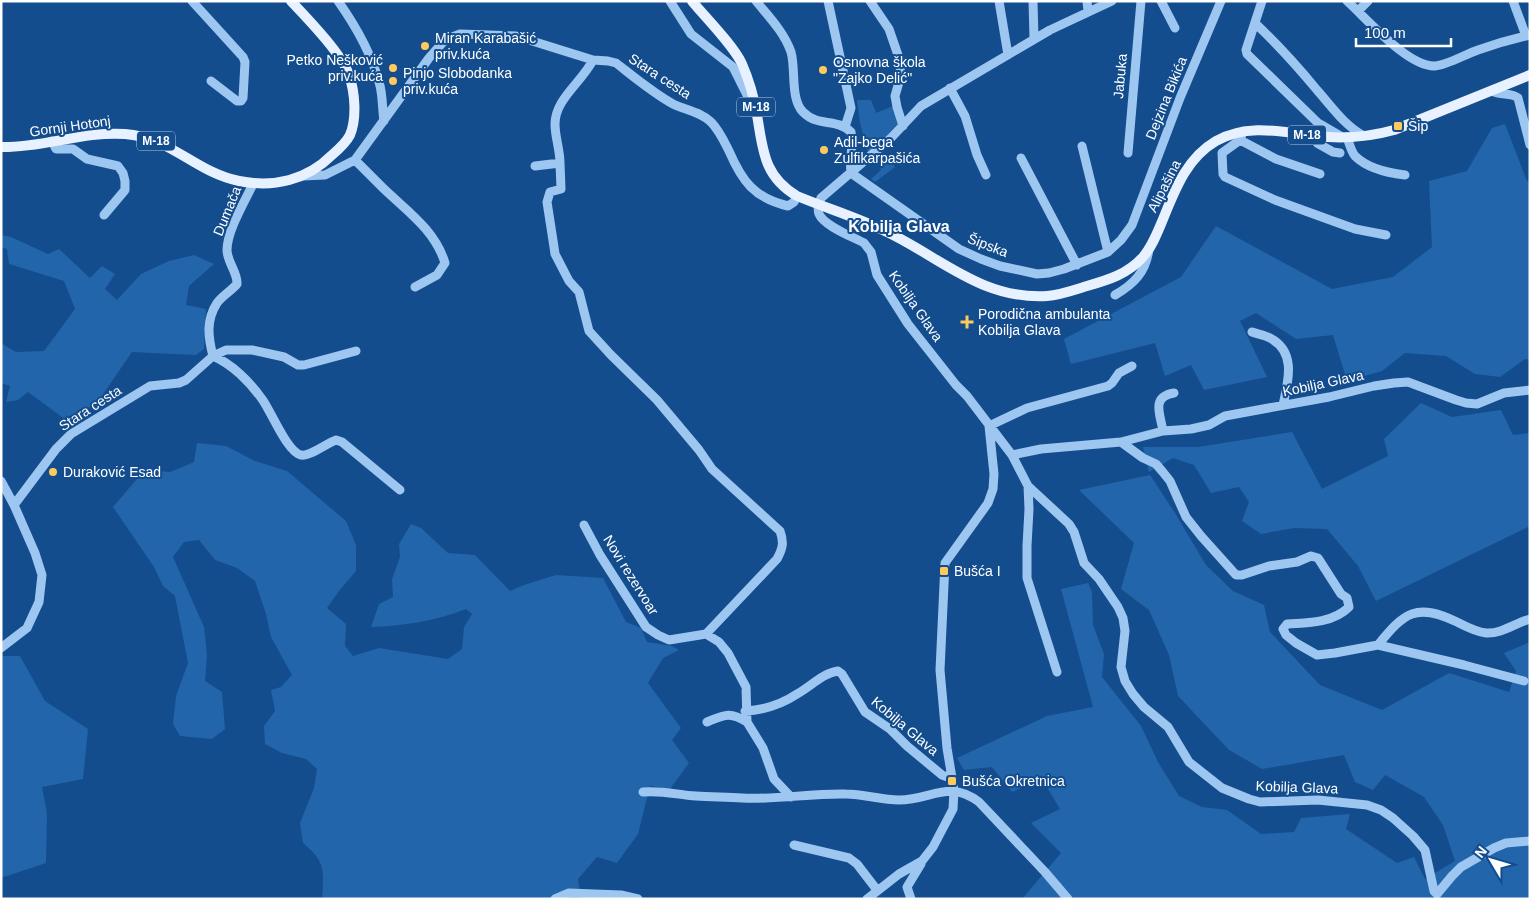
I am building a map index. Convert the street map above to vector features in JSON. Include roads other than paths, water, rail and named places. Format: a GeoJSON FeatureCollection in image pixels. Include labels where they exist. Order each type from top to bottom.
{"type":"FeatureCollection","features":[{"type":"Feature","properties":{"kind":"main road","name":"Gornji Hotonj"},"geometry":{"type":"LineString","coordinates":[[1,147],[28,146],[96,134],[125,134],[143,137],[166,145],[221,177],[253,184],[275,184],[303,176],[327,160],[344,144],[350,134],[353,123],[354,98],[349,76],[342,61],[291,1]]}},
{"type":"Feature","properties":{"kind":"main road","name":"M-18"},"geometry":{"type":"LineString","coordinates":[[692,1],[741,61],[751,86],[760,143],[769,167],[776,179],[786,190],[818,205]]}},
{"type":"Feature","properties":{"kind":"main road","name":"Alipašina"},"geometry":{"type":"LineString","coordinates":[[818,205],[885,231],[952,270],[1006,293],[1048,296],[1119,276],[1142,258],[1150,249],[1188,166],[1216,141],[1265,129],[1317,136],[1344,137],[1364,136],[1394,130],[1530,75]]}},
{"type":"Feature","properties":{"kind":"street"},"geometry":{"type":"LineString","coordinates":[[192,1],[237,50],[245,62],[243,98],[241,101],[237,101],[211,82]]}},
{"type":"Feature","properties":{"kind":"street"},"geometry":{"type":"LineString","coordinates":[[338,1],[350,18],[367,51],[380,83],[384,121]]}},
{"type":"Feature","properties":{"kind":"street"},"geometry":{"type":"LineString","coordinates":[[670,1],[691,34],[733,67],[757,115]]}},
{"type":"Feature","properties":{"kind":"street"},"geometry":{"type":"LineString","coordinates":[[756,1],[780,29],[786,41],[791,54],[797,104],[802,111],[816,121],[838,123],[851,132],[853,143],[850,165],[851,173]]}},
{"type":"Feature","properties":{"kind":"street"},"geometry":{"type":"LineString","coordinates":[[828,1],[851,108],[845,127]]}},
{"type":"Feature","properties":{"kind":"street"},"geometry":{"type":"LineString","coordinates":[[870,1],[889,28],[899,58],[900,75],[895,96],[896,107],[903,126]]}},
{"type":"Feature","properties":{"kind":"street"},"geometry":{"type":"LineString","coordinates":[[999,1],[1008,55]]}},
{"type":"Feature","properties":{"kind":"street"},"geometry":{"type":"LineString","coordinates":[[1033,1],[1034,39]]}},
{"type":"Feature","properties":{"kind":"street"},"geometry":{"type":"LineString","coordinates":[[1086,1],[1088,12]]}},
{"type":"Feature","properties":{"kind":"street"},"geometry":{"type":"LineString","coordinates":[[818,205],[821,198],[903,126],[921,106],[1034,39],[1112,1]]}},
{"type":"Feature","properties":{"kind":"street","name":"Jabuka"},"geometry":{"type":"LineString","coordinates":[[1128,153],[1141,1]]}},
{"type":"Feature","properties":{"kind":"street"},"geometry":{"type":"LineString","coordinates":[[1161,1],[1175,28]]}},
{"type":"Feature","properties":{"kind":"street","name":"Dejzina Bikića"},"geometry":{"type":"LineString","coordinates":[[1139,205],[1174,113],[1221,1]]}},
{"type":"Feature","properties":{"kind":"street"},"geometry":{"type":"LineString","coordinates":[[1262,1],[1246,50],[1247,54],[1318,123],[1344,137],[1353,152],[1364,162],[1387,173],[1404,175]]}},
{"type":"Feature","properties":{"kind":"street"},"geometry":{"type":"LineString","coordinates":[[1347,1],[1384,37],[1405,54],[1418,62],[1437,66],[1480,49],[1528,35],[1514,1]]}},
{"type":"Feature","properties":{"kind":"street"},"geometry":{"type":"LineString","coordinates":[[1358,11],[1368,1]]}},
{"type":"Feature","properties":{"kind":"street"},"geometry":{"type":"LineString","coordinates":[[1256,24],[1339,117],[1352,130],[1364,136]]}},
{"type":"Feature","properties":{"kind":"street","name":"Stara cesta"},"geometry":{"type":"LineString","coordinates":[[303,176],[325,175],[355,160],[429,58],[446,40],[460,34],[516,36],[593,60],[616,63],[672,103],[703,115],[711,122],[721,135],[743,179],[755,192],[772,202],[788,206],[794,202],[797,196]]}},
{"type":"Feature","properties":{"kind":"street"},"geometry":{"type":"LineString","coordinates":[[593,60],[582,78],[562,101],[557,111],[555,127],[560,152],[560,189],[550,192],[547,202],[555,254],[569,281],[579,292],[589,331],[657,400],[699,450],[712,469],[780,531],[783,538],[783,547],[777,559],[706,634],[724,647],[746,687],[747,722],[762,748],[774,779],[791,797]]}},
{"type":"Feature","properties":{"kind":"street"},"geometry":{"type":"LineString","coordinates":[[950,88],[965,116],[977,155],[986,175]]}},
{"type":"Feature","properties":{"kind":"street"},"geometry":{"type":"LineString","coordinates":[[1492,91],[1498,94],[1514,95],[1518,98],[1530,145]]}},
{"type":"Feature","properties":{"kind":"street"},"geometry":{"type":"LineString","coordinates":[[1320,174],[1276,159],[1241,136],[1222,153],[1223,174],[1225,177],[1275,200],[1355,229],[1386,235]]}},
{"type":"Feature","properties":{"kind":"street"},"geometry":{"type":"LineString","coordinates":[[1317,136],[1317,143],[1321,146],[1340,153]]}},
{"type":"Feature","properties":{"kind":"street"},"geometry":{"type":"LineString","coordinates":[[52,141],[56,149],[73,149],[87,159],[118,166],[123,173],[125,190],[104,215]]}},
{"type":"Feature","properties":{"kind":"street"},"geometry":{"type":"LineString","coordinates":[[1082,146],[1108,252]]}},
{"type":"Feature","properties":{"kind":"street"},"geometry":{"type":"LineString","coordinates":[[1021,158],[1076,265]]}},
{"type":"Feature","properties":{"kind":"street"},"geometry":{"type":"LineString","coordinates":[[355,160],[423,225],[441,250],[446,263],[437,275],[415,287]]}},
{"type":"Feature","properties":{"kind":"street"},"geometry":{"type":"LineString","coordinates":[[535,166],[560,163]]}},
{"type":"Feature","properties":{"kind":"street","name":"Šipska"},"geometry":{"type":"LineString","coordinates":[[851,173],[958,249],[981,260],[1037,274],[1049,273],[1076,265],[1108,252],[1132,225],[1139,205]]}},
{"type":"Feature","properties":{"kind":"street","name":"Dumača"},"geometry":{"type":"LineString","coordinates":[[213,356],[208,336],[209,323],[218,302],[237,284],[227,250],[232,227],[253,184]]}},
{"type":"Feature","properties":{"kind":"street","name":"Kobilja Glava"},"geometry":{"type":"LineString","coordinates":[[818,205],[819,215],[825,221],[867,245],[877,275],[908,324],[1012,455],[1028,486],[1069,524],[1074,532],[1084,563],[1099,579],[1124,618],[1125,632],[1121,667],[1125,681],[1144,707],[1168,726],[1189,762],[1222,788],[1260,802],[1318,800],[1367,805],[1381,810],[1413,836],[1425,850],[1434,891],[1438,894],[1461,867],[1506,843],[1530,841]]}},
{"type":"Feature","properties":{"kind":"street"},"geometry":{"type":"LineString","coordinates":[[1115,295],[1131,285],[1142,272],[1150,249]]}},
{"type":"Feature","properties":{"kind":"street"},"geometry":{"type":"LineString","coordinates":[[1252,332],[1271,338],[1284,351],[1290,363],[1283,405]]}},
{"type":"Feature","properties":{"kind":"street","name":"Stara cesta"},"geometry":{"type":"LineString","coordinates":[[14,505],[56,449],[71,434],[150,386],[179,383],[186,380],[213,356],[226,350],[252,350],[284,357],[298,365],[356,351]]}},
{"type":"Feature","properties":{"kind":"street"},"geometry":{"type":"LineString","coordinates":[[213,356],[248,382],[262,398],[285,439],[298,454],[303,456],[309,454],[336,440],[342,442],[400,490]]}},
{"type":"Feature","properties":{"kind":"street"},"geometry":{"type":"LineString","coordinates":[[989,426],[1027,408],[1108,386],[1119,373],[1132,366]]}},
{"type":"Feature","properties":{"kind":"street","name":"Kobilja Glava"},"geometry":{"type":"LineString","coordinates":[[1012,455],[1041,449],[1121,442],[1163,431],[1202,427],[1225,416],[1329,398],[1394,382],[1408,382],[1466,403],[1477,404],[1504,393],[1530,390]]}},
{"type":"Feature","properties":{"kind":"street"},"geometry":{"type":"LineString","coordinates":[[1163,431],[1158,403],[1160,398],[1166,394],[1174,393]]}},
{"type":"Feature","properties":{"kind":"street","name":"Kobilja Glava"},"geometry":{"type":"LineString","coordinates":[[911,899],[907,887],[922,861],[933,848],[953,809],[953,779],[947,748],[940,670],[945,564],[988,503],[993,489],[994,474],[989,426]]}},
{"type":"Feature","properties":{"kind":"street"},"geometry":{"type":"LineString","coordinates":[[1121,442],[1143,458],[1156,464],[1170,481],[1186,517],[1236,575],[1242,575],[1269,566],[1297,562],[1310,556],[1318,558],[1341,594],[1347,598],[1349,607],[1345,611],[1323,621],[1287,624],[1283,629],[1284,632],[1306,650],[1317,654],[1335,653],[1378,645],[1524,681]]}},
{"type":"Feature","properties":{"kind":"street"},"geometry":{"type":"LineString","coordinates":[[1,481],[14,505],[35,553],[42,575],[39,602],[26,628],[1,648]]}},
{"type":"Feature","properties":{"kind":"street","name":"Kobilja Glava"},"geometry":{"type":"LineString","coordinates":[[1028,486],[1029,509],[1026,546],[1028,578],[1056,672]]}},
{"type":"Feature","properties":{"kind":"street","name":"Novi rezervoar"},"geometry":{"type":"LineString","coordinates":[[584,525],[600,555],[646,627],[669,640],[706,634]]}},
{"type":"Feature","properties":{"kind":"street"},"geometry":{"type":"LineString","coordinates":[[1378,645],[1390,630],[1407,615],[1416,612],[1425,611],[1438,614],[1485,633],[1500,632],[1530,619]]}},
{"type":"Feature","properties":{"kind":"street","name":"Kobilja Glava"},"geometry":{"type":"LineString","coordinates":[[746,711],[762,709],[788,699],[838,671],[842,674],[865,712],[890,729],[942,775],[953,779]]}},
{"type":"Feature","properties":{"kind":"street"},"geometry":{"type":"LineString","coordinates":[[708,722],[726,714],[732,714],[747,722]]}},
{"type":"Feature","properties":{"kind":"street"},"geometry":{"type":"LineString","coordinates":[[643,792],[654,791],[695,796],[761,799],[846,794],[899,800],[924,798],[939,792],[954,790],[970,795],[979,802],[1045,872],[1066,898]]}},
{"type":"Feature","properties":{"kind":"street"},"geometry":{"type":"LineString","coordinates":[[794,844],[849,858],[857,864],[877,890]]}},
{"type":"Feature","properties":{"kind":"street"},"geometry":{"type":"LineString","coordinates":[[867,899],[899,874],[922,861]]}},
{"type":"Feature","properties":{"kind":"street"},"geometry":{"type":"LineString","coordinates":[[555,899],[569,893],[621,894],[638,899]]}},
{"type":"Feature","properties":{"kind":"place","name":"Miran Karabašić priv.kuća"},"geometry":{"type":"Point","coordinates":[425,46]}},
{"type":"Feature","properties":{"kind":"place","name":"Petko Nešković priv.kuća"},"geometry":{"type":"Point","coordinates":[393,68]}},
{"type":"Feature","properties":{"kind":"place","name":"Osnovna škola \"Zajko Delić\""},"geometry":{"type":"Point","coordinates":[823,70]}},
{"type":"Feature","properties":{"kind":"place","name":"Pinjo Slobodanka priv.kuća"},"geometry":{"type":"Point","coordinates":[393,81]}},
{"type":"Feature","properties":{"kind":"place","name":"Šip"},"geometry":{"type":"Point","coordinates":[1398,126]}},
{"type":"Feature","properties":{"kind":"place","name":"Adil-bega Zulfikarpašića"},"geometry":{"type":"Point","coordinates":[824,150]}},
{"type":"Feature","properties":{"kind":"place","name":"Porodična ambulanta Kobilja Glava"},"geometry":{"type":"Point","coordinates":[967,322]}},
{"type":"Feature","properties":{"kind":"place","name":"Duraković Esad"},"geometry":{"type":"Point","coordinates":[53,472]}},
{"type":"Feature","properties":{"kind":"place","name":"Bušća I"},"geometry":{"type":"Point","coordinates":[944,571]}},
{"type":"Feature","properties":{"kind":"place","name":"Bušća Okretnica"},"geometry":{"type":"Point","coordinates":[952,781]}},
{"type":"Feature","properties":{"kind":"district","name":"Kobilja Glava"},"geometry":{"type":"Point","coordinates":[899,226]}}]}
